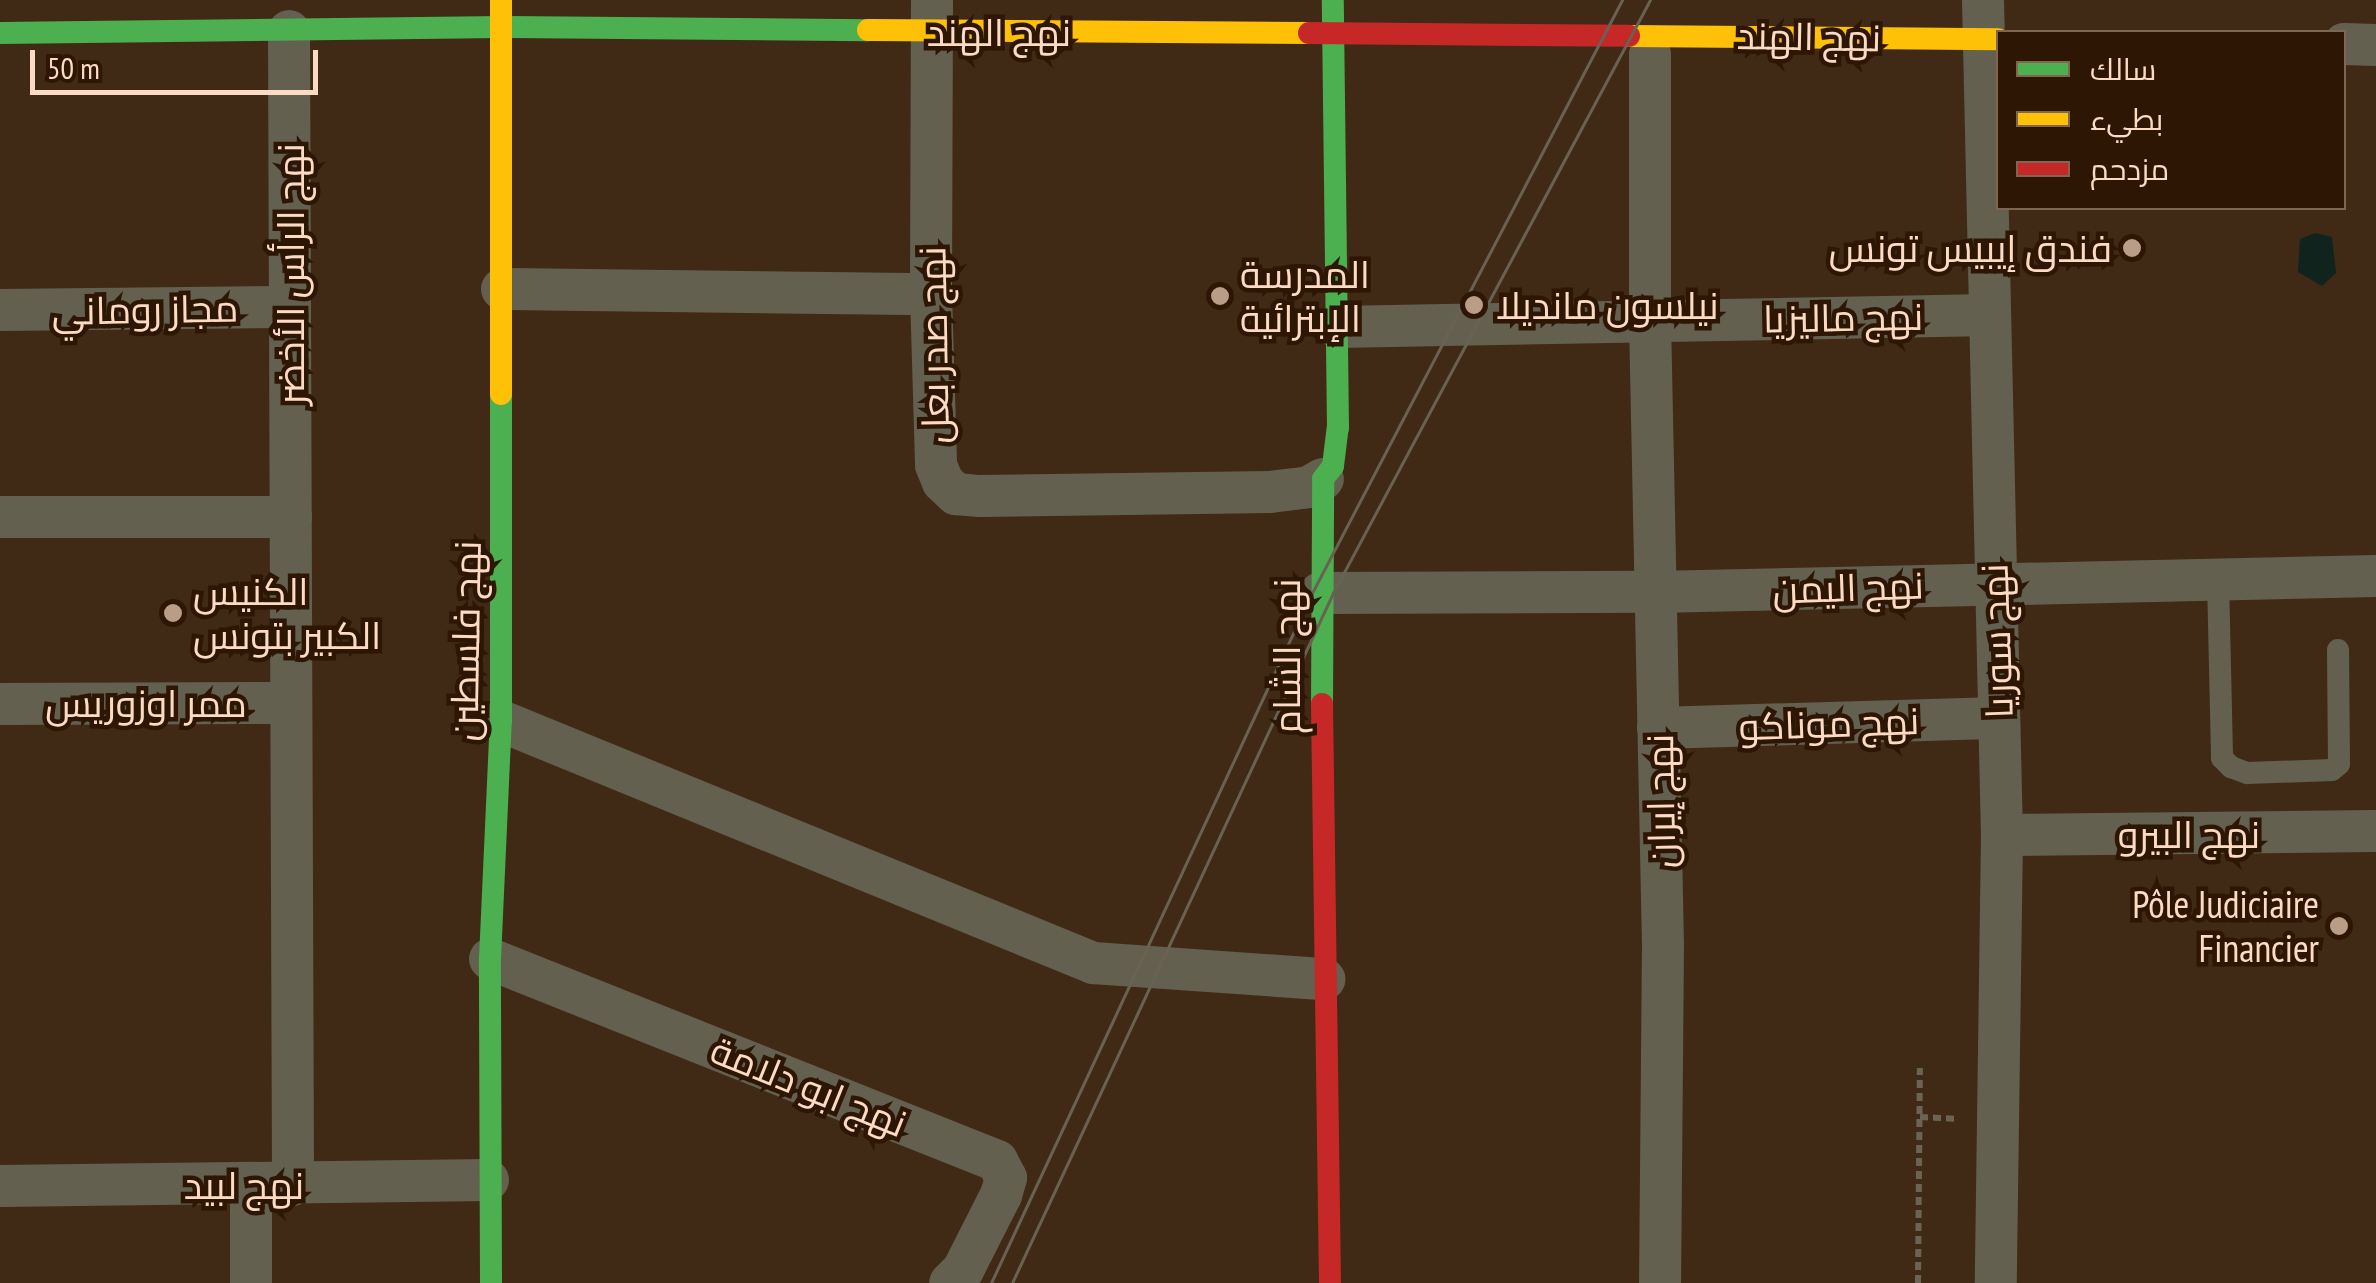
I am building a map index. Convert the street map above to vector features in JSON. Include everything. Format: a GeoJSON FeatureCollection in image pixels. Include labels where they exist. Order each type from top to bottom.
{"type":"FeatureCollection","features":[{"type":"Feature","properties":{"kind":"street","name":"نهج فلسطين"},"geometry":{"type":"LineString","coordinates":[[491,1283],[490,959],[501,721],[502,0]]}},
{"type":"Feature","properties":{"kind":"street","name":"نهج الشام"},"geometry":{"type":"LineString","coordinates":[[1330,1283],[1320,593],[1323,479],[1336,452],[1333,0]]}},
{"type":"Feature","properties":{"kind":"street","name":"نهج الهند"},"geometry":{"type":"LineString","coordinates":[[0,33],[289,31],[932,16],[1333,33],[1988,26]]}},
{"type":"Feature","properties":{"kind":"street","name":"نهج صدر بعل"},"geometry":{"type":"LineString","coordinates":[[932,16],[930,294],[936,465],[943,482],[956,494],[1270,492],[1309,487],[1323,479]]}},
{"type":"Feature","properties":{"kind":"street","name":"نهج سوريا"},"geometry":{"type":"LineString","coordinates":[[1988,26],[1994,583],[2002,835],[1996,1283]]}},
{"type":"Feature","properties":{"kind":"street","name":"نهج الرأس الأخضر"},"geometry":{"type":"LineString","coordinates":[[289,31],[291,703]]}},
{"type":"Feature","properties":{"kind":"street"},"geometry":{"type":"LineString","coordinates":[[2346,44],[2376,44]]}},
{"type":"Feature","properties":{"kind":"street","name":"نهج إيران"},"geometry":{"type":"LineString","coordinates":[[1650,54],[1650,320],[1663,944],[1660,1283]]}},
{"type":"Feature","properties":{"kind":"street"},"geometry":{"type":"LineString","coordinates":[[502,289],[930,294]]}},
{"type":"Feature","properties":{"kind":"street","name":"مجاز روماني"},"geometry":{"type":"LineString","coordinates":[[0,310],[290,307]]}},
{"type":"Feature","properties":{"kind":"street","name":"نهج ماليزيا"},"geometry":{"type":"LineString","coordinates":[[1337,326],[1990,315]]}},
{"type":"Feature","properties":{"kind":"street"},"geometry":{"type":"LineString","coordinates":[[0,517],[291,517]]}},
{"type":"Feature","properties":{"kind":"street","name":"نهج اليمن"},"geometry":{"type":"LineString","coordinates":[[1320,593],[1656,592],[2376,576]]}},
{"type":"Feature","properties":{"kind":"street"},"geometry":{"type":"LineString","coordinates":[[251,1283],[272,1185],[291,703]]}},
{"type":"Feature","properties":{"kind":"street","name":"ممر اوزوريس"},"geometry":{"type":"LineString","coordinates":[[0,704],[291,703]]}},
{"type":"Feature","properties":{"kind":"street","name":"نهج موناكو"},"geometry":{"type":"LineString","coordinates":[[1658,728],[1999,718]]}},
{"type":"Feature","properties":{"kind":"street"},"geometry":{"type":"LineString","coordinates":[[501,721],[1093,963],[1324,979]]}},
{"type":"Feature","properties":{"kind":"street","name":"نهج البيرو"},"geometry":{"type":"LineString","coordinates":[[2002,835],[2376,832]]}},
{"type":"Feature","properties":{"kind":"street","name":"نهج ابو دلامة"},"geometry":{"type":"LineString","coordinates":[[490,959],[997,1161],[1006,1178],[1001,1195],[963,1270],[950,1283]]}},
{"type":"Feature","properties":{"kind":"street","name":"نهج لبيد"},"geometry":{"type":"LineString","coordinates":[[0,1186],[488,1180]]}},
{"type":"Feature","properties":{"kind":"lane"},"geometry":{"type":"LineString","coordinates":[[2218,579],[2222,758],[2231,767],[2247,772],[2332,770],[2340,764],[2338,650]]}},
{"type":"Feature","properties":{"kind":"path"},"geometry":{"type":"LineString","coordinates":[[1918,1283],[1920,1068]]}},
{"type":"Feature","properties":{"kind":"shaded area"},"geometry":{"type":"Polygon","coordinates":[[[2315,233],[2332,237],[2336,273],[2322,286],[2298,272],[2300,239],[2315,233]]]}},
{"type":"Feature","properties":{"kind":"tram line"},"geometry":{"type":"LineString","coordinates":[[991,1283],[1311,595],[1622,0]]}},
{"type":"Feature","properties":{"kind":"tram line"},"geometry":{"type":"LineString","coordinates":[[1012,1283],[1333,593],[1650,0]]}},
{"type":"Feature","properties":{"kind":"traffic: fast"},"geometry":{"type":"LineString","coordinates":[[1322,704],[1323,479],[1333,466],[1338,428],[1333,0]]}},
{"type":"Feature","properties":{"kind":"traffic: fast"},"geometry":{"type":"LineString","coordinates":[[0,33],[502,27],[868,30]]}},
{"type":"Feature","properties":{"kind":"traffic: fast"},"geometry":{"type":"LineString","coordinates":[[491,1283],[490,959],[501,721],[501,394]]}},
{"type":"Feature","properties":{"kind":"traffic: slow"},"geometry":{"type":"LineString","coordinates":[[501,0],[501,394]]}},
{"type":"Feature","properties":{"kind":"traffic: slow"},"geometry":{"type":"LineString","coordinates":[[868,30],[1309,33]]}},
{"type":"Feature","properties":{"kind":"traffic: slow"},"geometry":{"type":"LineString","coordinates":[[1629,36],[1996,39]]}},
{"type":"Feature","properties":{"kind":"traffic: jam"},"geometry":{"type":"LineString","coordinates":[[1309,33],[1629,36]]}},
{"type":"Feature","properties":{"kind":"traffic: jam"},"geometry":{"type":"LineString","coordinates":[[1322,704],[1330,1283]]}},
{"type":"Feature","properties":{"kind":"place","name":"فندق إيبيس تونس"},"geometry":{"type":"Point","coordinates":[2132,248]}},
{"type":"Feature","properties":{"kind":"place","name":"المدرسة الإبترائية"},"geometry":{"type":"Point","coordinates":[1220,296]}},
{"type":"Feature","properties":{"kind":"place","name":"نيلسون مانديلا"},"geometry":{"type":"Point","coordinates":[1474,305]}},
{"type":"Feature","properties":{"kind":"place","name":"الكنيس الكبير بتونس"},"geometry":{"type":"Point","coordinates":[173,613]}},
{"type":"Feature","properties":{"kind":"place","name":"Pôle Judiciaire Financier"},"geometry":{"type":"Point","coordinates":[2339,926]}}]}
